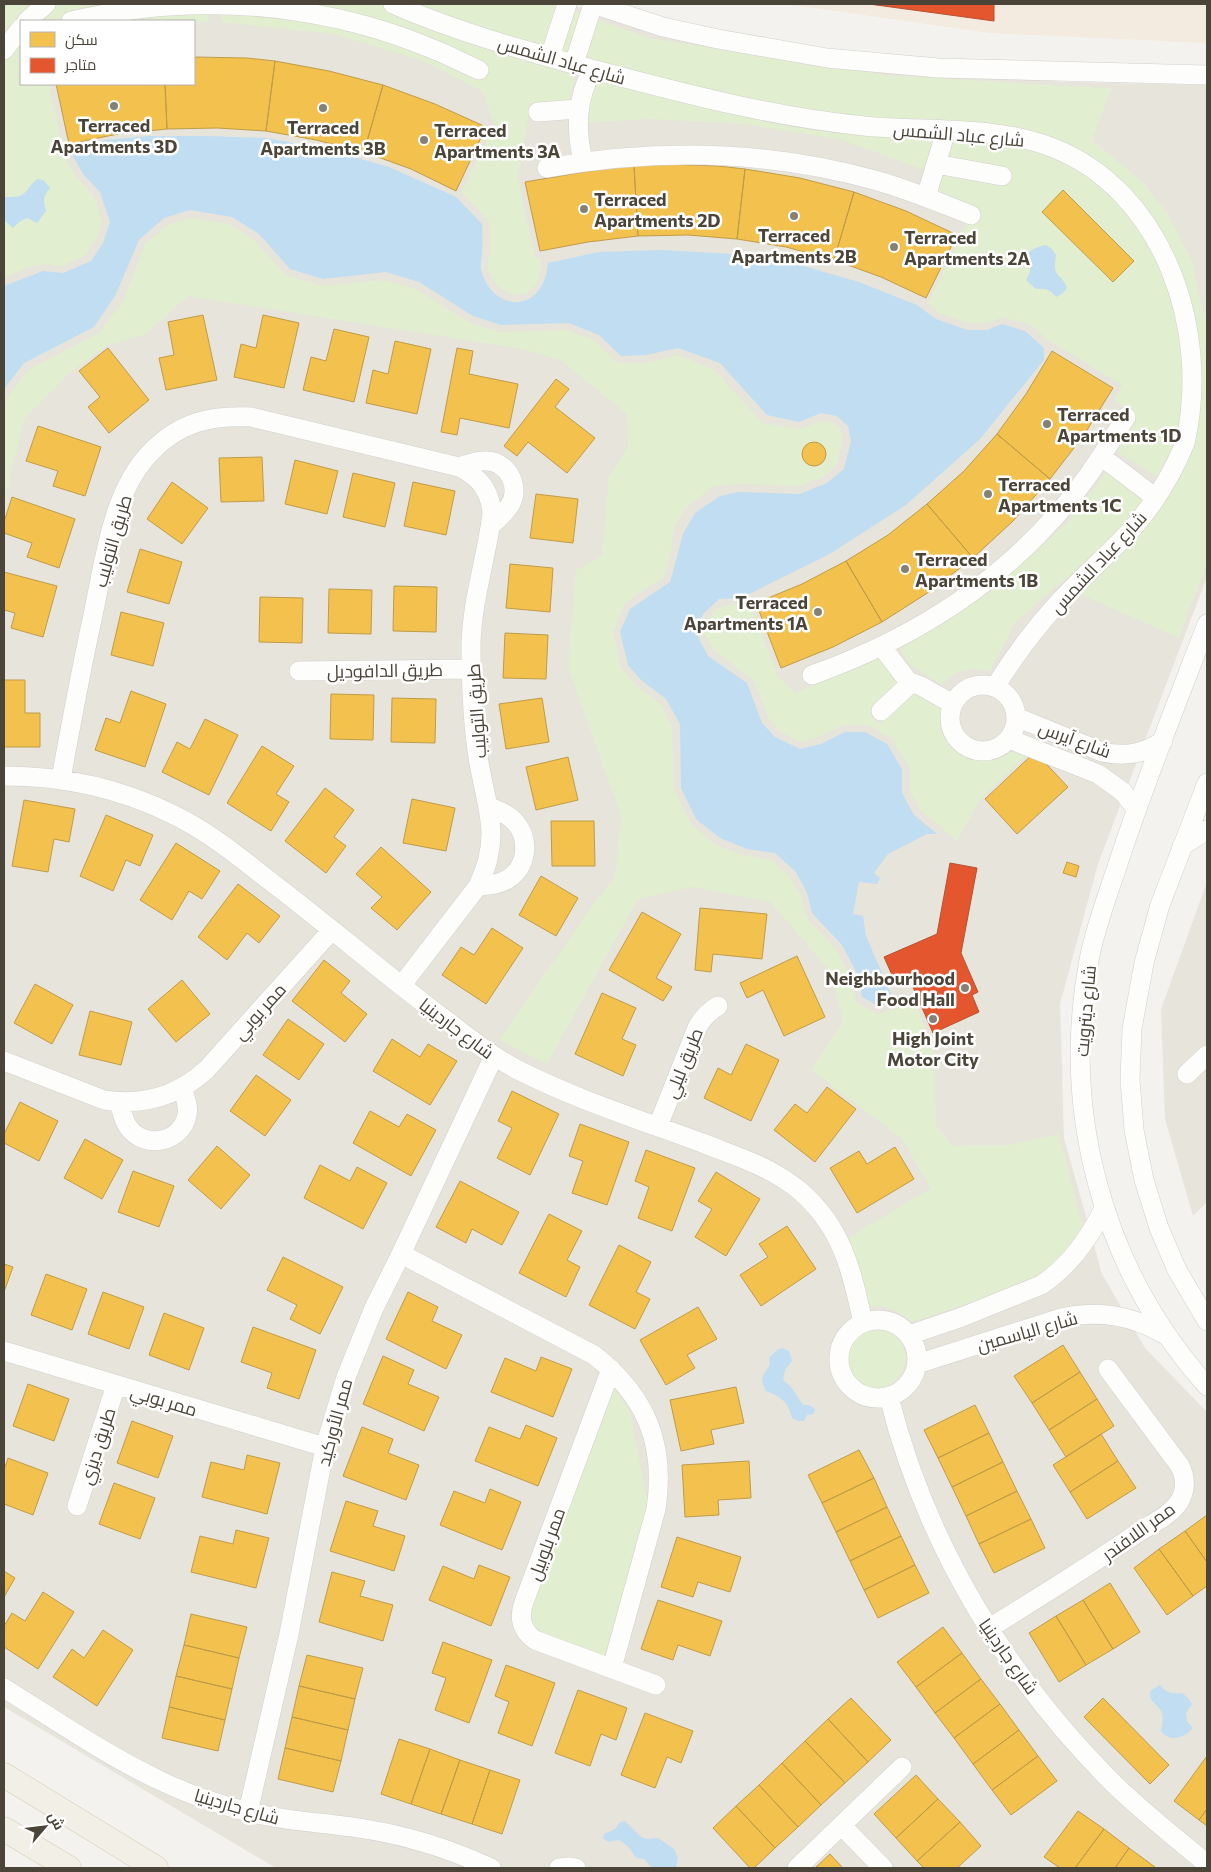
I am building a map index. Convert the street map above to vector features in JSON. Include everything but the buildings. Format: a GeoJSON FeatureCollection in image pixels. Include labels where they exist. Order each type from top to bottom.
{"type":"FeatureCollection","features":[{"type":"Feature","properties":{"kind":"main road"},"geometry":{"type":"LineString","coordinates":[[4,1775],[156,1868]]}},
{"type":"Feature","properties":{"kind":"main road"},"geometry":{"type":"LineString","coordinates":[[4,1829],[69,1868]]}},
{"type":"Feature","properties":{"kind":"street"},"geometry":{"type":"LineString","coordinates":[[28,20],[46,4]]}},
{"type":"Feature","properties":{"kind":"street"},"geometry":{"type":"LineString","coordinates":[[76,20],[117,12],[169,6],[221,4],[275,8],[328,16],[380,30],[430,48],[478,70]]}},
{"type":"Feature","properties":{"kind":"street","name":"شارع عباد الشمس"},"geometry":{"type":"LineString","coordinates":[[393,4],[478,36],[583,67],[700,97],[809,118],[864,126],[1023,138],[1051,147],[1090,167],[1123,194],[1150,224],[1162,241],[1179,275],[1191,309],[1198,350],[1197,398],[1185,442],[1156,498],[1133,528],[1062,598],[1038,625],[1016,654],[995,687]]}},
{"type":"Feature","properties":{"kind":"street"},"geometry":{"type":"LineString","coordinates":[[550,57],[567,4]]}},
{"type":"Feature","properties":{"kind":"street"},"geometry":{"type":"LineString","coordinates":[[583,161],[577,125],[578,108],[586,82],[583,67],[593,4],[664,27],[708,37],[772,50],[846,60],[938,68],[1207,75]]}},
{"type":"Feature","properties":{"kind":"street"},"geometry":{"type":"LineString","coordinates":[[4,50],[20,29]]}},
{"type":"Feature","properties":{"kind":"street"},"geometry":{"type":"LineString","coordinates":[[538,112],[578,108]]}},
{"type":"Feature","properties":{"kind":"street"},"geometry":{"type":"LineString","coordinates":[[926,197],[946,131]]}},
{"type":"Feature","properties":{"kind":"street"},"geometry":{"type":"LineString","coordinates":[[547,168],[583,161],[682,154],[782,161],[831,169],[869,179],[926,197],[971,215]]}},
{"type":"Feature","properties":{"kind":"street"},"geometry":{"type":"LineString","coordinates":[[936,164],[1002,176]]}},
{"type":"Feature","properties":{"kind":"street","name":"طريق التوليب"},"geometry":{"type":"LineString","coordinates":[[61,779],[80,676],[108,544],[116,516],[136,471],[150,453],[166,438],[186,426],[207,419],[229,416],[251,417],[459,467],[470,472],[480,480],[487,490],[492,514],[474,615],[471,669],[477,752],[490,807],[491,848],[484,874],[478,886],[401,986]]}},
{"type":"Feature","properties":{"kind":"street"},"geometry":{"type":"LineString","coordinates":[[812,676],[887,645],[927,622],[993,576],[1052,520],[1078,489],[1102,457],[1126,417]]}},
{"type":"Feature","properties":{"kind":"street"},"geometry":{"type":"LineString","coordinates":[[1102,457],[1156,498]]}},
{"type":"Feature","properties":{"kind":"street","name":"طريق التوليب"},"geometry":{"type":"LineString","coordinates":[[459,467],[486,460],[496,463],[510,475],[514,484],[511,504],[491,525]]}},
{"type":"Feature","properties":{"kind":"street","name":"شارع ديترويت"},"geometry":{"type":"LineString","coordinates":[[1207,624],[1136,809],[1097,930],[1085,985],[1081,1023],[1081,1088],[1085,1130],[1092,1166],[1104,1208],[1132,1278],[1165,1334],[1207,1386]]}},
{"type":"Feature","properties":{"kind":"street"},"geometry":{"type":"LineString","coordinates":[[887,645],[905,677],[953,704]]}},
{"type":"Feature","properties":{"kind":"street","name":"طريق الدافوديل"},"geometry":{"type":"LineString","coordinates":[[299,671],[471,669]]}},
{"type":"Feature","properties":{"kind":"street"},"geometry":{"type":"LineString","coordinates":[[881,711],[916,684]]}},
{"type":"Feature","properties":{"kind":"street"},"geometry":{"type":"LineString","coordinates":[[995,687],[981,685],[966,689],[953,704],[950,714],[950,725],[954,735],[970,749],[980,751],[991,750],[1001,746],[1009,739]]}},
{"type":"Feature","properties":{"kind":"street","name":"شارع آيرس"},"geometry":{"type":"LineString","coordinates":[[995,687],[1002,691],[1012,702],[1016,717],[1013,732],[1009,739],[1098,774],[1123,792],[1136,809]]}},
{"type":"Feature","properties":{"kind":"street","name":"شارع آيرس"},"geometry":{"type":"LineString","coordinates":[[1016,717],[1102,752],[1112,754],[1134,754],[1163,741]]}},
{"type":"Feature","properties":{"kind":"street","name":"شارع جاردينيا"},"geometry":{"type":"LineString","coordinates":[[4,776],[61,779],[91,784],[120,792],[174,815],[224,845],[401,986],[494,1056],[584,1101],[658,1126],[755,1164],[787,1181],[801,1192],[826,1219],[844,1250],[850,1266],[863,1323]]}},
{"type":"Feature","properties":{"kind":"street"},"geometry":{"type":"LineString","coordinates":[[1207,783],[1160,905],[1144,963],[1132,1030],[1130,1080],[1134,1130],[1144,1180],[1156,1220],[1177,1270],[1207,1321]]}},
{"type":"Feature","properties":{"kind":"street"},"geometry":{"type":"LineString","coordinates":[[478,886],[498,884],[509,878],[518,869],[524,858],[525,846],[522,833],[516,822],[490,807]]}},
{"type":"Feature","properties":{"kind":"street"},"geometry":{"type":"LineString","coordinates":[[1182,846],[1207,830]]}},
{"type":"Feature","properties":{"kind":"street","name":"ممر بوبي"},"geometry":{"type":"LineString","coordinates":[[4,1061],[89,1095],[119,1102],[152,1100],[182,1088],[207,1069],[332,930]]}},
{"type":"Feature","properties":{"kind":"street","name":"طريق ليلي"},"geometry":{"type":"LineString","coordinates":[[658,1126],[696,1028],[709,1011],[718,1006]]}},
{"type":"Feature","properties":{"kind":"street"},"geometry":{"type":"LineString","coordinates":[[1187,1074],[1207,1055]]}},
{"type":"Feature","properties":{"kind":"street","name":"ممر الأوركيد"},"geometry":{"type":"LineString","coordinates":[[248,1812],[289,1634],[325,1448],[343,1386],[359,1342],[494,1056]]}},
{"type":"Feature","properties":{"kind":"street"},"geometry":{"type":"LineString","coordinates":[[119,1102],[125,1121],[137,1136],[145,1140],[163,1140],[172,1137],[184,1123],[188,1107],[182,1088]]}},
{"type":"Feature","properties":{"kind":"street","name":"شارع الياسمين"},"geometry":{"type":"LineString","coordinates":[[909,1335],[970,1314],[1041,1285],[1052,1278],[1077,1253],[1104,1208]]}},
{"type":"Feature","properties":{"kind":"street"},"geometry":{"type":"LineString","coordinates":[[401,1254],[594,1355],[625,1383],[646,1418],[653,1437],[659,1473],[656,1510],[612,1668]]}},
{"type":"Feature","properties":{"kind":"street","name":"شارع الياسمين"},"geometry":{"type":"LineString","coordinates":[[917,1364],[1076,1315],[1122,1316],[1137,1320],[1165,1334]]}},
{"type":"Feature","properties":{"kind":"street"},"geometry":{"type":"LineString","coordinates":[[876,1320],[888,1321],[900,1327],[909,1335],[914,1344],[917,1364],[914,1376],[899,1393],[888,1398],[875,1399],[862,1396],[851,1388],[843,1378],[839,1365],[839,1352],[844,1340],[852,1330],[863,1323],[876,1320]]}},
{"type":"Feature","properties":{"kind":"street","name":"ممر بوبي"},"geometry":{"type":"LineString","coordinates":[[4,1351],[325,1448]]}},
{"type":"Feature","properties":{"kind":"street","name":"ممر بلوبيل"},"geometry":{"type":"LineString","coordinates":[[611,1369],[524,1602],[521,1616],[525,1630],[535,1640],[656,1685]]}},
{"type":"Feature","properties":{"kind":"street","name":"ممر اللافندر"},"geometry":{"type":"LineString","coordinates":[[988,1629],[1107,1554],[1166,1514],[1178,1504],[1182,1497],[1185,1481],[1180,1466],[1108,1369]]}},
{"type":"Feature","properties":{"kind":"street","name":"طريق ديزي"},"geometry":{"type":"LineString","coordinates":[[77,1506],[116,1386]]}},
{"type":"Feature","properties":{"kind":"street","name":"شارع جاردينيا"},"geometry":{"type":"LineString","coordinates":[[888,1398],[909,1466],[927,1512],[951,1565],[988,1629],[1032,1690],[1093,1762],[1142,1809],[1207,1864]]}},
{"type":"Feature","properties":{"kind":"street","name":"شارع جاردينيا"},"geometry":{"type":"LineString","coordinates":[[4,1688],[137,1770],[191,1794],[248,1812],[292,1821],[399,1835],[433,1844],[466,1856],[490,1868]]}},
{"type":"Feature","properties":{"kind":"street"},"geometry":{"type":"LineString","coordinates":[[797,1868],[902,1767]]}},
{"type":"Feature","properties":{"kind":"street"},"geometry":{"type":"LineString","coordinates":[[842,1826],[883,1868]]}},
{"type":"Feature","properties":{"kind":"street"},"geometry":{"type":"LineString","coordinates":[[559,1868],[576,1868]]}},
{"type":"Feature","properties":{"kind":"shaded area"},"geometry":{"type":"Polygon","coordinates":[[[4,4],[570,4],[650,33],[886,70],[1067,82],[1207,85],[1207,577],[1098,864],[1060,1004],[1064,1138],[1102,1274],[1145,1348],[1207,1412],[1207,1868],[276,1868],[4,1707],[4,4]]]}},
{"type":"Feature","properties":{"kind":"shaded area"},"geometry":{"type":"Polygon","coordinates":[[[786,4],[1207,4],[1207,43],[989,33],[786,4]]]}},
{"type":"Feature","properties":{"kind":"shaded area"},"geometry":{"type":"Polygon","coordinates":[[[1207,882],[1207,1202],[1193,1216],[1165,1119],[1161,1009],[1207,882]]]}},
{"type":"Feature","properties":{"kind":"green space"},"geometry":{"type":"Polygon","coordinates":[[[8,4],[37,4],[22,20],[20,20],[20,23],[4,40],[4,9],[8,4]]]}},
{"type":"Feature","properties":{"kind":"green space"},"geometry":{"type":"Polygon","coordinates":[[[52,4],[210,4],[208,22],[195,22],[195,20],[33,20],[52,4]]]}},
{"type":"Feature","properties":{"kind":"green space"},"geometry":{"type":"Polygon","coordinates":[[[223,4],[389,4],[577,66],[569,103],[531,103],[518,178],[535,258],[541,257],[541,269],[534,287],[528,292],[513,294],[506,292],[494,282],[488,266],[490,252],[489,221],[462,192],[494,124],[482,91],[421,60],[334,34],[220,22],[223,4]]]}},
{"type":"Feature","properties":{"kind":"green space"},"geometry":{"type":"Polygon","coordinates":[[[412,4],[559,5],[545,48],[449,20],[412,4]]]}},
{"type":"Feature","properties":{"kind":"green space"},"geometry":{"type":"Polygon","coordinates":[[[566,8],[583,13],[569,54],[552,50],[566,8]]]}},
{"type":"Feature","properties":{"kind":"green space"},"geometry":{"type":"Polygon","coordinates":[[[589,16],[649,38],[885,75],[1112,88],[1092,140],[1142,181],[1168,214],[1192,261],[1203,312],[1207,313],[1207,563],[1179,638],[1069,589],[1124,546],[1200,404],[1200,344],[1183,274],[1147,214],[1061,144],[864,119],[695,91],[576,56],[589,16]]]}},
{"type":"Feature","properties":{"kind":"green space"},"geometry":{"type":"Polygon","coordinates":[[[20,33],[20,85],[49,85],[62,144],[58,145],[77,178],[94,196],[102,222],[96,240],[86,255],[62,266],[42,264],[26,268],[4,278],[4,57],[20,33]]]}},
{"type":"Feature","properties":{"kind":"green space"},"geometry":{"type":"Polygon","coordinates":[[[586,69],[939,135],[925,170],[839,139],[743,124],[650,119],[579,123],[586,69]]]}},
{"type":"Feature","properties":{"kind":"green space"},"geometry":{"type":"Polygon","coordinates":[[[949,136],[1015,141],[1058,153],[1103,183],[1174,277],[1191,345],[1173,459],[1161,479],[1107,446],[1134,412],[1114,400],[1122,385],[1050,341],[1029,324],[1002,317],[986,323],[968,323],[939,313],[928,303],[971,213],[927,192],[949,136]]]}},
{"type":"Feature","properties":{"kind":"green space"},"geometry":{"type":"Polygon","coordinates":[[[190,218],[229,224],[254,240],[286,275],[322,286],[385,280],[416,289],[470,323],[500,332],[568,330],[595,341],[618,363],[647,363],[678,355],[715,370],[762,423],[800,429],[822,421],[834,423],[841,429],[843,440],[836,465],[824,477],[799,486],[738,484],[714,486],[686,507],[673,529],[671,555],[664,577],[625,604],[613,631],[621,668],[636,685],[661,704],[672,726],[674,790],[691,824],[716,845],[746,856],[772,860],[790,877],[801,895],[806,917],[836,949],[850,976],[856,1002],[878,1014],[915,1003],[930,1039],[935,1059],[936,1125],[952,1146],[1009,1145],[1059,1134],[1083,1226],[1065,1255],[1029,1284],[912,1322],[902,1314],[891,1309],[880,1306],[868,1306],[845,1240],[931,1188],[901,1138],[811,1070],[843,1022],[830,971],[770,902],[692,887],[638,899],[547,1064],[499,1040],[592,906],[615,877],[621,816],[568,667],[576,570],[602,556],[609,477],[628,446],[627,414],[562,361],[523,349],[188,296],[146,334],[106,346],[72,371],[25,418],[4,503],[4,408],[8,396],[29,369],[99,333],[123,301],[145,244],[168,225],[190,218]]]}},
{"type":"Feature","properties":{"kind":"green space"},"geometry":{"type":"Polygon","coordinates":[[[1113,464],[1154,490],[1117,539],[1053,589],[1016,622],[990,671],[963,670],[952,676],[942,685],[909,664],[900,649],[991,591],[1068,522],[1113,464]]]}},
{"type":"Feature","properties":{"kind":"green space"},"geometry":{"type":"Polygon","coordinates":[[[749,602],[778,676],[796,693],[880,655],[901,679],[872,717],[880,724],[915,689],[943,705],[942,725],[945,734],[949,742],[962,755],[971,759],[981,760],[997,758],[1007,752],[1026,755],[980,800],[957,841],[920,810],[910,791],[909,767],[892,738],[867,725],[844,725],[818,737],[801,742],[779,731],[769,719],[753,679],[713,650],[704,633],[715,611],[725,606],[749,602]]]}},
{"type":"Feature","properties":{"kind":"green space"},"geometry":{"type":"Polygon","coordinates":[[[875,1326],[887,1329],[897,1335],[903,1345],[906,1357],[903,1369],[897,1379],[887,1385],[875,1388],[863,1385],[853,1379],[847,1369],[844,1357],[847,1345],[853,1335],[863,1329],[875,1326]]]}},
{"type":"Feature","properties":{"kind":"green space"},"geometry":{"type":"Polygon","coordinates":[[[610,1383],[630,1412],[649,1509],[604,1657],[536,1633],[528,1615],[610,1383]]]}},
{"type":"Feature","properties":{"kind":"water"},"geometry":{"type":"Polygon","coordinates":[[[149,136],[267,138],[329,150],[389,167],[456,197],[482,224],[481,270],[487,284],[496,295],[506,301],[517,302],[528,299],[538,292],[544,280],[548,263],[599,252],[661,250],[733,254],[800,265],[859,282],[917,305],[936,319],[967,330],[987,330],[1002,324],[1025,331],[1044,348],[1044,360],[980,439],[906,505],[828,555],[741,598],[719,599],[703,614],[696,633],[708,656],[747,683],[762,723],[775,737],[800,749],[821,744],[845,732],[865,732],[887,744],[902,769],[902,793],[914,815],[937,834],[927,834],[888,854],[874,873],[880,878],[877,884],[859,882],[853,914],[863,916],[866,936],[894,1001],[879,1006],[862,997],[857,973],[842,945],[812,913],[807,893],[796,872],[775,853],[747,849],[720,838],[696,819],[681,788],[680,724],[666,699],[641,680],[628,665],[620,632],[630,609],[670,582],[683,534],[695,513],[720,496],[738,492],[800,494],[827,483],[844,469],[851,441],[848,426],[837,416],[821,413],[799,422],[767,415],[720,363],[678,348],[646,355],[621,356],[599,335],[569,323],[501,325],[473,316],[419,282],[386,272],[323,279],[290,269],[259,234],[232,217],[190,210],[164,218],[139,240],[115,296],[94,327],[24,363],[4,389],[4,286],[43,271],[63,273],[91,261],[103,243],[110,222],[100,192],[83,174],[69,149],[105,140],[149,136]]]}},
{"type":"Feature","properties":{"kind":"water"},"geometry":{"type":"Polygon","coordinates":[[[38,179],[43,180],[50,188],[44,199],[46,211],[37,223],[27,218],[13,228],[4,220],[4,197],[20,196],[38,179]]]}},
{"type":"Feature","properties":{"kind":"water"},"geometry":{"type":"Polygon","coordinates":[[[1046,245],[1056,255],[1056,272],[1067,288],[1056,297],[1047,290],[1036,289],[1026,280],[1030,268],[1025,256],[1034,249],[1046,245]]]}},
{"type":"Feature","properties":{"kind":"water"},"geometry":{"type":"Polygon","coordinates":[[[782,1348],[789,1351],[792,1361],[785,1370],[783,1380],[791,1387],[803,1405],[809,1405],[815,1409],[814,1414],[807,1415],[804,1421],[792,1418],[786,1404],[776,1395],[766,1391],[762,1382],[763,1376],[770,1364],[769,1358],[782,1348]]]}},
{"type":"Feature","properties":{"kind":"water"},"geometry":{"type":"Polygon","coordinates":[[[1160,1685],[1170,1692],[1182,1693],[1192,1704],[1186,1713],[1187,1721],[1193,1728],[1181,1737],[1169,1737],[1161,1731],[1162,1713],[1150,1697],[1151,1690],[1160,1685]]]}},
{"type":"Feature","properties":{"kind":"water"},"geometry":{"type":"Polygon","coordinates":[[[625,1821],[640,1836],[646,1839],[658,1838],[674,1849],[678,1858],[676,1868],[652,1868],[644,1859],[636,1857],[619,1840],[608,1842],[603,1838],[604,1834],[615,1829],[620,1822],[625,1821]]]}},
{"type":"Feature","properties":{"kind":"place","name":"Terraced Apartments 3D"},"geometry":{"type":"Point","coordinates":[114,106]}},
{"type":"Feature","properties":{"kind":"place","name":"Terraced Apartments 3B"},"geometry":{"type":"Point","coordinates":[323,108]}},
{"type":"Feature","properties":{"kind":"place","name":"Terraced Apartments 3A"},"geometry":{"type":"Point","coordinates":[424,140]}},
{"type":"Feature","properties":{"kind":"place","name":"Terraced Apartments 2D"},"geometry":{"type":"Point","coordinates":[584,209]}},
{"type":"Feature","properties":{"kind":"place","name":"Terraced Apartments 2B"},"geometry":{"type":"Point","coordinates":[794,216]}},
{"type":"Feature","properties":{"kind":"place","name":"Terraced Apartments 2A"},"geometry":{"type":"Point","coordinates":[894,247]}},
{"type":"Feature","properties":{"kind":"place","name":"Terraced Apartments 1D"},"geometry":{"type":"Point","coordinates":[1047,424]}},
{"type":"Feature","properties":{"kind":"place","name":"Terraced Apartments 1C"},"geometry":{"type":"Point","coordinates":[988,494]}},
{"type":"Feature","properties":{"kind":"place","name":"Terraced Apartments 1B"},"geometry":{"type":"Point","coordinates":[905,569]}},
{"type":"Feature","properties":{"kind":"place","name":"Terraced Apartments 1A"},"geometry":{"type":"Point","coordinates":[818,612]}},
{"type":"Feature","properties":{"kind":"place","name":"Neighbourhood Food Hall"},"geometry":{"type":"Point","coordinates":[965,988]}},
{"type":"Feature","properties":{"kind":"place","name":"High Joint Motor City"},"geometry":{"type":"Point","coordinates":[933,1019]}}]}
